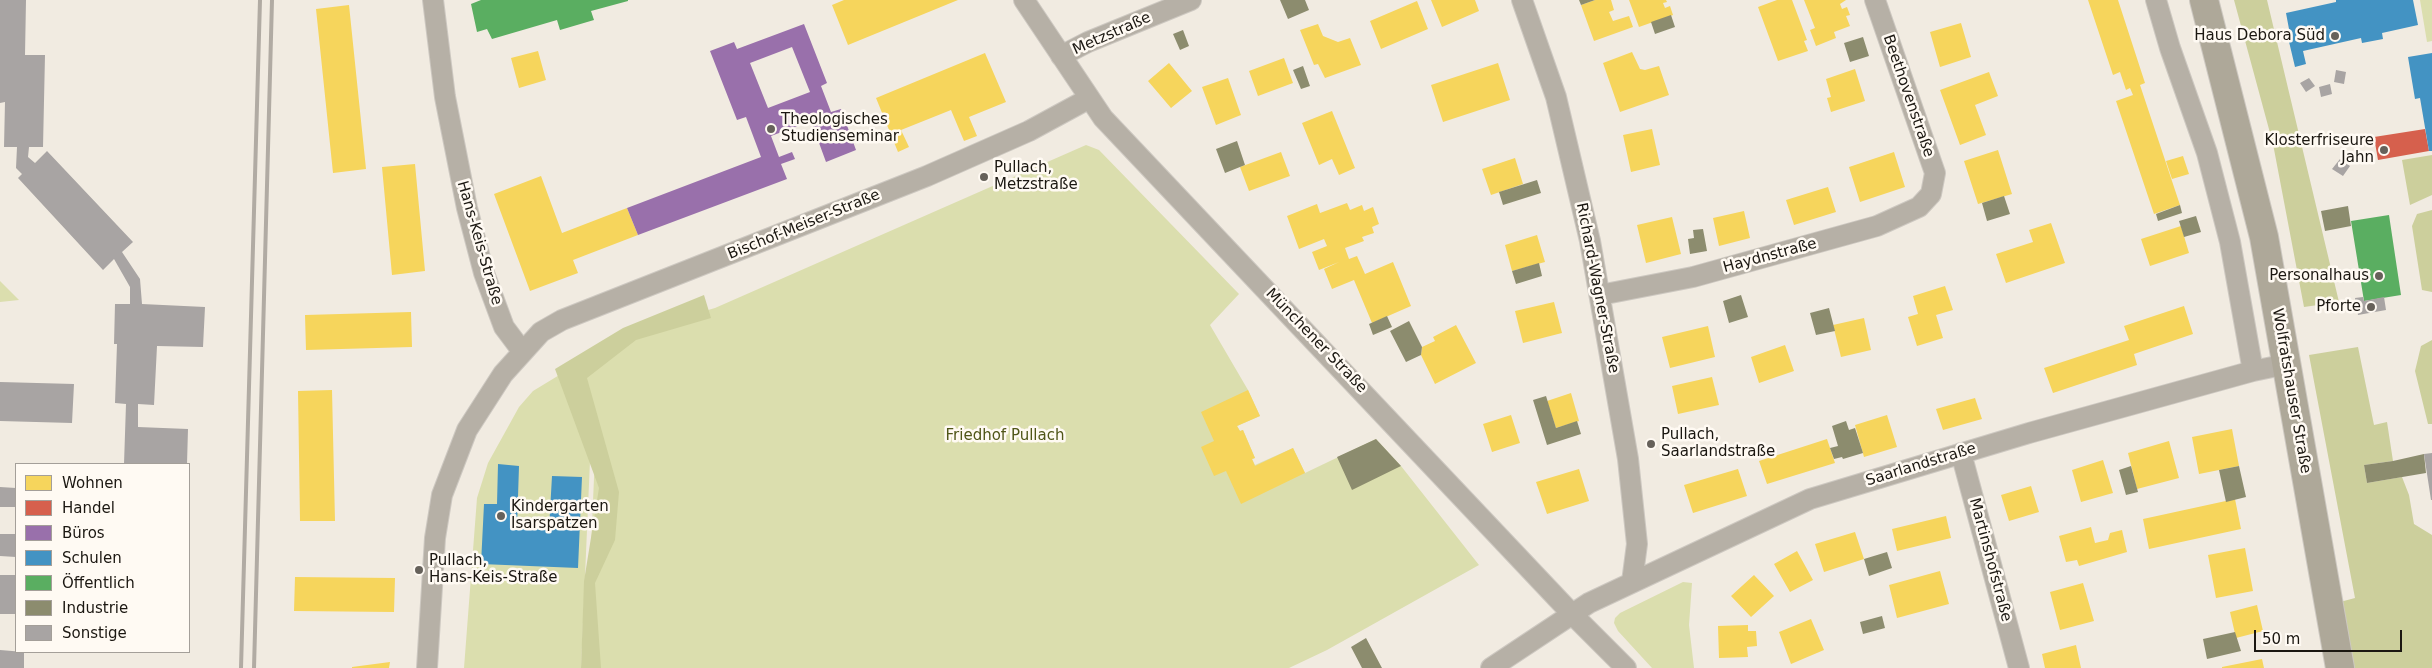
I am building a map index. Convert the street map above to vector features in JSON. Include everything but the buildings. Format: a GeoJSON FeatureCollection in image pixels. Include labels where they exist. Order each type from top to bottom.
{"type":"FeatureCollection","features":[{"type":"Feature","properties":{"kind":"main road","name":"Wolfratshauser Straße"},"geometry":{"type":"LineString","coordinates":[[2204,0],[2262,228],[2340,668]]}},
{"type":"Feature","properties":{"kind":"street","name":"Hans-Keis-Straße"},"geometry":{"type":"LineString","coordinates":[[433,0],[450,125],[466,208],[484,273],[504,327],[522,351]]}},
{"type":"Feature","properties":{"kind":"street","name":"Münchener Straße"},"geometry":{"type":"LineString","coordinates":[[1024,0],[1062,56],[1088,99],[1126,143],[1337,363],[1572,614],[1626,668]]}},
{"type":"Feature","properties":{"kind":"street","name":"Metzstraße"},"geometry":{"type":"LineString","coordinates":[[1062,56],[1088,42],[1191,0]]}},
{"type":"Feature","properties":{"kind":"street","name":"Richard-Wagner-Straße"},"geometry":{"type":"LineString","coordinates":[[1522,0],[1556,97],[1590,241],[1628,459],[1637,544],[1632,582]]}},
{"type":"Feature","properties":{"kind":"street","name":"Beethovenstraße"},"geometry":{"type":"LineString","coordinates":[[1875,0],[1935,173],[1931,194]]}},
{"type":"Feature","properties":{"kind":"street"},"geometry":{"type":"LineString","coordinates":[[2156,0],[2212,171],[2230,242],[2253,371]]}},
{"type":"Feature","properties":{"kind":"street","name":"Bischof-Meiser-Straße"},"geometry":{"type":"LineString","coordinates":[[522,351],[541,332],[562,320],[927,176],[1029,131],[1088,99]]}},
{"type":"Feature","properties":{"kind":"street","name":"Haydnstraße"},"geometry":{"type":"LineString","coordinates":[[1600,296],[1693,277],[1877,226],[1919,207],[1931,194]]}},
{"type":"Feature","properties":{"kind":"street"},"geometry":{"type":"LineString","coordinates":[[427,668],[435,538],[442,495],[467,430],[503,374],[522,351]]}},
{"type":"Feature","properties":{"kind":"street","name":"Saarlandstraße"},"geometry":{"type":"LineString","coordinates":[[1491,668],[1572,614],[1632,582],[1810,499],[1961,453],[2253,371],[2287,364]]}},
{"type":"Feature","properties":{"kind":"street","name":"Martinshofstraße"},"geometry":{"type":"LineString","coordinates":[[1961,453],[2019,668]]}},
{"type":"Feature","properties":{"kind":"green space"},"geometry":{"type":"Polygon","coordinates":[[[2234,0],[2267,0],[2339,302],[2304,307],[2273,144],[2234,0]]]}},
{"type":"Feature","properties":{"kind":"green space"},"geometry":{"type":"Polygon","coordinates":[[[2420,0],[2432,0],[2432,41],[2427,42],[2420,0]]]}},
{"type":"Feature","properties":{"kind":"green space","name":"Friedhof Pullach"},"geometry":{"type":"Polygon","coordinates":[[[1086,145],[1099,150],[1239,294],[1210,325],[1248,390],[1260,416],[1237,426],[1240,431],[1243,430],[1255,458],[1252,459],[1255,465],[1293,448],[1305,473],[1376,439],[1401,466],[1479,565],[1327,650],[1289,668],[586,668],[595,454],[568,368],[636,331],[715,308],[1086,145]]]}},
{"type":"Feature","properties":{"kind":"green space"},"geometry":{"type":"Polygon","coordinates":[[[2432,155],[2432,195],[2410,205],[2402,160],[2432,155]]]}},
{"type":"Feature","properties":{"kind":"green space"},"geometry":{"type":"Polygon","coordinates":[[[2432,210],[2432,292],[2422,290],[2412,226],[2417,214],[2432,210]]]}},
{"type":"Feature","properties":{"kind":"green space"},"geometry":{"type":"Polygon","coordinates":[[[0,281],[19,300],[0,302],[0,281]]]}},
{"type":"Feature","properties":{"kind":"green space"},"geometry":{"type":"Polygon","coordinates":[[[704,295],[711,318],[636,340],[587,378],[619,492],[615,540],[595,583],[601,668],[581,668],[584,581],[599,488],[555,369],[623,328],[704,295]]]}},
{"type":"Feature","properties":{"kind":"green space"},"geometry":{"type":"Polygon","coordinates":[[[2432,340],[2432,424],[2428,424],[2415,371],[2421,346],[2432,340]]]}},
{"type":"Feature","properties":{"kind":"green space"},"geometry":{"type":"Polygon","coordinates":[[[2358,347],[2374,425],[2387,422],[2393,461],[2364,465],[2367,483],[2402,477],[2409,495],[2414,524],[2432,535],[2432,668],[2351,668],[2340,602],[2355,598],[2309,355],[2358,347]]]}},
{"type":"Feature","properties":{"kind":"green space"},"geometry":{"type":"Polygon","coordinates":[[[561,374],[590,461],[581,668],[464,668],[477,498],[488,463],[519,407],[533,391],[561,374]]]}},
{"type":"Feature","properties":{"kind":"green space"},"geometry":{"type":"Polygon","coordinates":[[[1683,582],[1692,583],[1689,625],[1694,668],[1652,668],[1618,631],[1614,623],[1615,618],[1620,613],[1683,582]]]}},
{"type":"Feature","properties":{"kind":"railway"},"geometry":{"type":"LineString","coordinates":[[241,668],[260,0]]}},
{"type":"Feature","properties":{"kind":"railway"},"geometry":{"type":"LineString","coordinates":[[254,668],[272,0]]}},
{"type":"Feature","properties":{"kind":"place","name":"Haus Debora Süd"},"geometry":{"type":"Point","coordinates":[2335,36]}},
{"type":"Feature","properties":{"kind":"place","name":"Theologisches Studienseminar"},"geometry":{"type":"Point","coordinates":[771,129]}},
{"type":"Feature","properties":{"kind":"place","name":"Klosterfriseure Jahn"},"geometry":{"type":"Point","coordinates":[2384,150]}},
{"type":"Feature","properties":{"kind":"place","name":"Pullach, Metzstraße"},"geometry":{"type":"Point","coordinates":[984,177]}},
{"type":"Feature","properties":{"kind":"place","name":"Personalhaus"},"geometry":{"type":"Point","coordinates":[2379,276]}},
{"type":"Feature","properties":{"kind":"place","name":"Pforte"},"geometry":{"type":"Point","coordinates":[2371,307]}},
{"type":"Feature","properties":{"kind":"place","name":"Pullach, Saarlandstraße"},"geometry":{"type":"Point","coordinates":[1651,444]}},
{"type":"Feature","properties":{"kind":"place","name":"Kindergarten Isarspatzen"},"geometry":{"type":"Point","coordinates":[501,516]}},
{"type":"Feature","properties":{"kind":"place","name":"Pullach, Hans-Keis-Straße"},"geometry":{"type":"Point","coordinates":[419,570]}}]}
